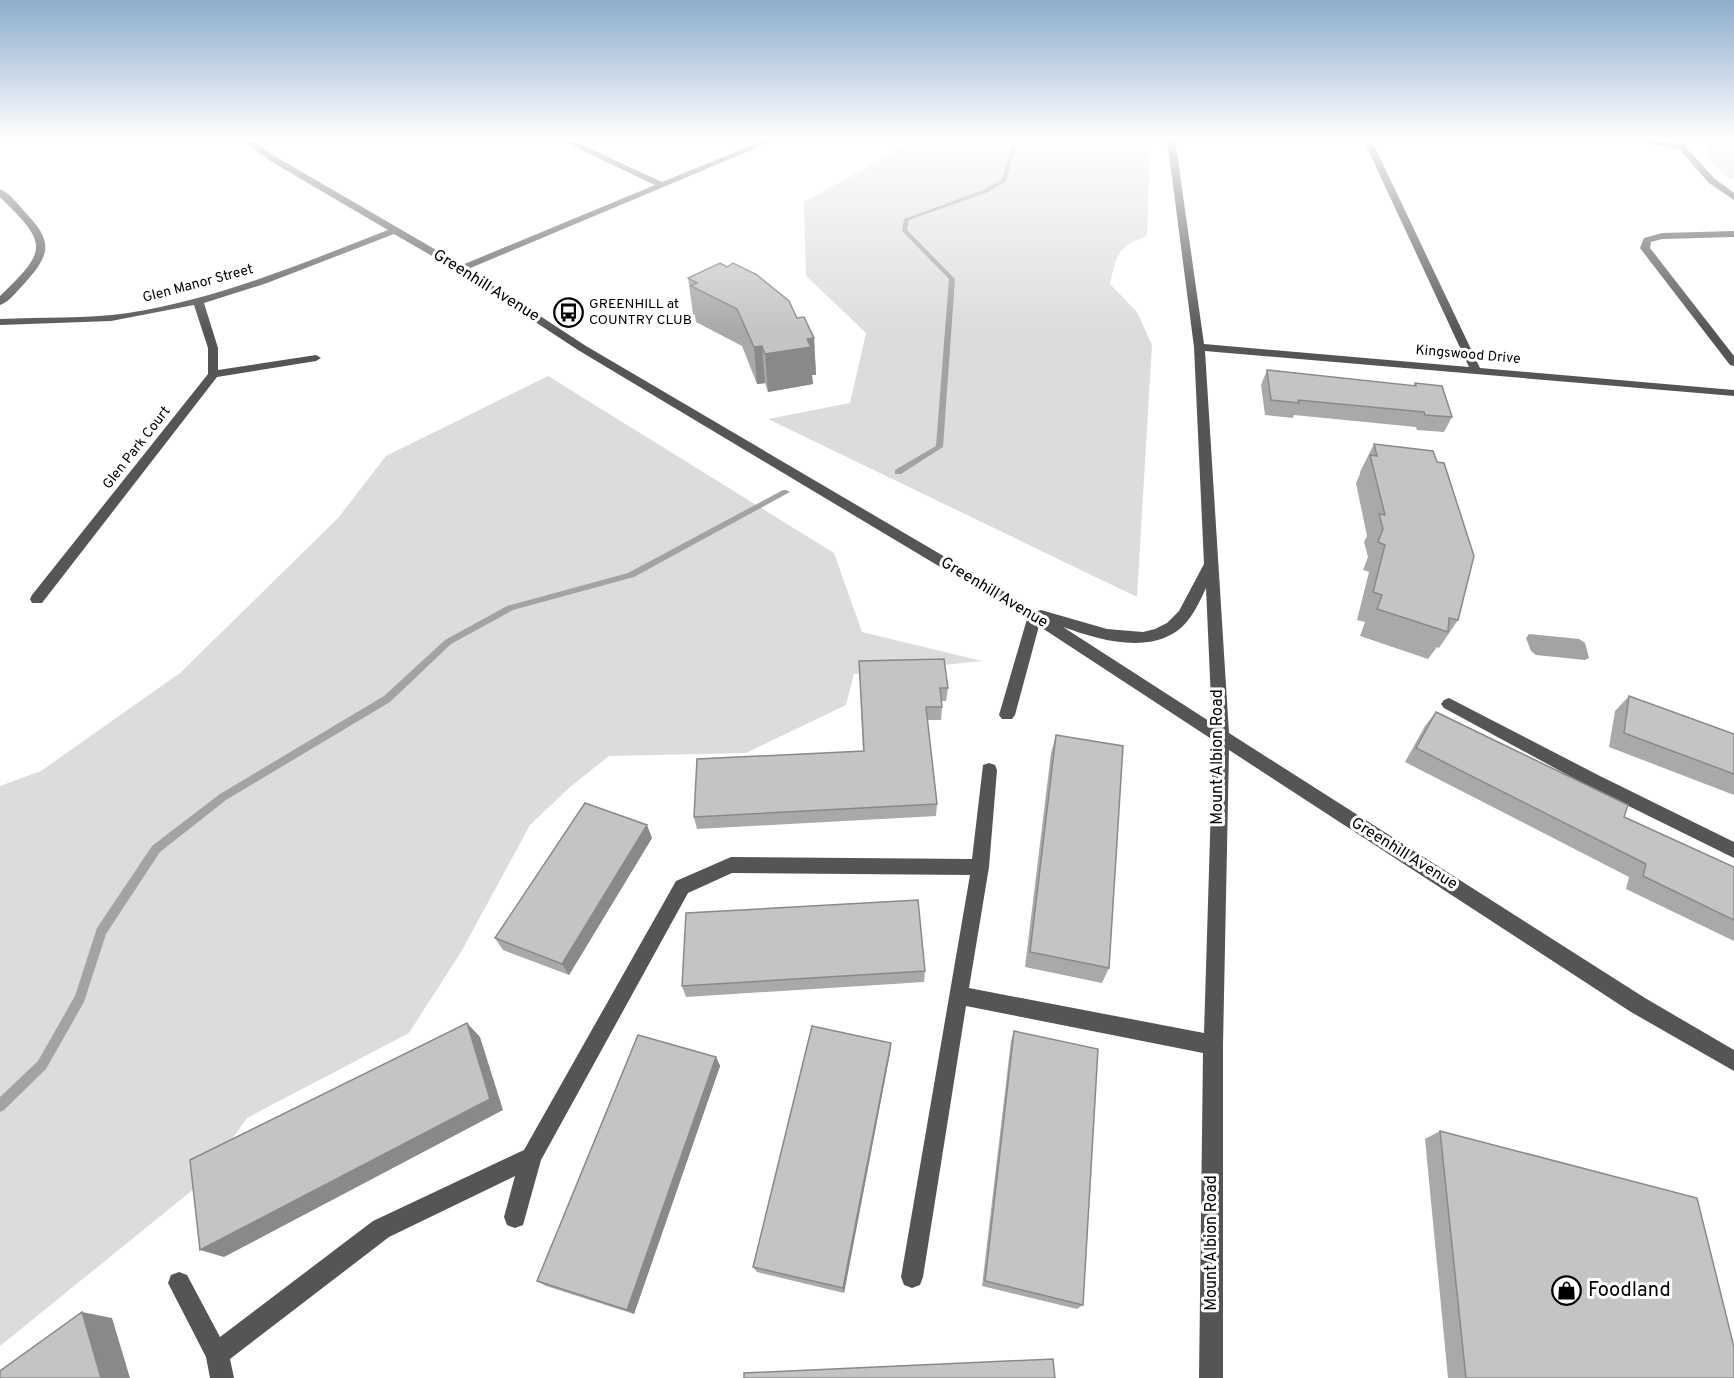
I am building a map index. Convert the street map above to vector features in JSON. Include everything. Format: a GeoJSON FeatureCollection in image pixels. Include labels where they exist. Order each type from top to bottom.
{"type":"FeatureCollection","features":[{"type":"Feature","properties":{"kind":"street"},"geometry":{"type":"LineString","coordinates":[[0,302],[33,270],[43,253],[43,240],[36,228],[11,203]]}},
{"type":"Feature","properties":{"kind":"street","name":"Greenhill Avenue"},"geometry":{"type":"LineString","coordinates":[[350,203],[461,269],[612,366],[1029,613],[1638,1005],[1734,1061]]}},
{"type":"Feature","properties":{"kind":"street"},"geometry":{"type":"LineString","coordinates":[[461,269],[621,203]]}},
{"type":"Feature","properties":{"kind":"street","name":"Mount Albion Road"},"geometry":{"type":"LineString","coordinates":[[1180,203],[1199,347],[1209,567],[1221,738],[1213,1045],[1211,1378]]}},
{"type":"Feature","properties":{"kind":"street"},"geometry":{"type":"LineString","coordinates":[[1397,203],[1476,371]]}},
{"type":"Feature","properties":{"kind":"street","name":"Glen Manor Street"},"geometry":{"type":"LineString","coordinates":[[0,322],[86,321],[128,316],[198,301],[239,289],[396,230]]}},
{"type":"Feature","properties":{"kind":"street"},"geometry":{"type":"LineString","coordinates":[[1734,234],[1662,236],[1647,240],[1645,248],[1734,363]]}},
{"type":"Feature","properties":{"kind":"street"},"geometry":{"type":"LineString","coordinates":[[198,301],[213,348],[213,374],[316,358]]}},
{"type":"Feature","properties":{"kind":"street","name":"Kingswood Drive"},"geometry":{"type":"LineString","coordinates":[[1199,347],[1734,393]]}},
{"type":"Feature","properties":{"kind":"street","name":"Glen Park Court"},"geometry":{"type":"LineString","coordinates":[[37,599],[213,374]]}},
{"type":"Feature","properties":{"kind":"street"},"geometry":{"type":"LineString","coordinates":[[1007,715],[1029,613],[1128,638],[1156,634],[1172,627],[1185,612],[1209,567]]}},
{"type":"Feature","properties":{"kind":"street"},"geometry":{"type":"LineString","coordinates":[[1449,704],[1594,781],[1734,850]]}},
{"type":"Feature","properties":{"kind":"street"},"geometry":{"type":"LineString","coordinates":[[912,1277],[980,867],[989,770]]}},
{"type":"Feature","properties":{"kind":"street"},"geometry":{"type":"LineString","coordinates":[[515,1217],[531,1157],[682,887],[731,865],[980,867]]}},
{"type":"Feature","properties":{"kind":"street"},"geometry":{"type":"LineString","coordinates":[[957,995],[1213,1045]]}},
{"type":"Feature","properties":{"kind":"street"},"geometry":{"type":"LineString","coordinates":[[217,1353],[381,1229],[531,1157]]}},
{"type":"Feature","properties":{"kind":"street"},"geometry":{"type":"LineString","coordinates":[[179,1283],[217,1353],[222,1378]]}},
{"type":"Feature","properties":{"kind":"shaded area"},"geometry":{"type":"Polygon","coordinates":[[[804,203],[1148,203],[1147,236],[1130,244],[1120,253],[1110,284],[1137,312],[1152,345],[1137,597],[768,419],[850,403],[866,333],[806,276],[804,203]]]}},
{"type":"Feature","properties":{"kind":"shaded area"},"geometry":{"type":"Polygon","coordinates":[[[548,376],[834,553],[862,632],[982,661],[854,674],[846,705],[746,753],[609,756],[570,787],[530,825],[461,952],[409,1033],[247,1118],[200,1184],[0,1346],[0,786],[41,771],[180,673],[338,518],[386,456],[548,376]]]}},
{"type":"Feature","properties":{"kind":"shaded area"},"geometry":{"type":"Polygon","coordinates":[[[1529,634],[1579,639],[1585,643],[1589,658],[1585,660],[1536,655],[1531,651],[1526,638],[1529,634]]]}},
{"type":"Feature","properties":{"kind":"building"},"geometry":{"type":"Polygon","coordinates":[[[720,263],[727,267],[733,263],[757,275],[789,301],[797,318],[804,317],[814,338],[807,339],[811,347],[765,354],[762,346],[754,347],[737,309],[691,286],[697,283],[688,278],[720,263]]]}},
{"type":"Feature","properties":{"kind":"building"},"geometry":{"type":"Polygon","coordinates":[[[1267,370],[1416,386],[1415,383],[1442,386],[1452,417],[1425,415],[1424,412],[1298,400],[1299,403],[1271,400],[1267,370]]]}},
{"type":"Feature","properties":{"kind":"building"},"geometry":{"type":"Polygon","coordinates":[[[1374,444],[1433,451],[1437,462],[1444,463],[1474,556],[1458,620],[1449,618],[1448,632],[1377,609],[1382,595],[1373,592],[1385,545],[1378,542],[1383,529],[1379,514],[1385,515],[1370,455],[1377,456],[1374,444]]]}},
{"type":"Feature","properties":{"kind":"building"},"geometry":{"type":"Polygon","coordinates":[[[944,659],[948,688],[940,688],[942,707],[926,707],[937,804],[694,817],[697,759],[864,751],[859,661],[944,659]]]}},
{"type":"Feature","properties":{"kind":"building"},"geometry":{"type":"Polygon","coordinates":[[[1629,696],[1734,734],[1734,774],[1624,733],[1629,696]]]}},
{"type":"Feature","properties":{"kind":"building"},"geometry":{"type":"Polygon","coordinates":[[[1436,712],[1628,805],[1624,817],[1734,867],[1734,920],[1643,876],[1646,864],[1416,748],[1436,712]]]}},
{"type":"Feature","properties":{"kind":"building"},"geometry":{"type":"Polygon","coordinates":[[[1056,735],[1123,746],[1109,968],[1030,952],[1056,735]]]}},
{"type":"Feature","properties":{"kind":"building"},"geometry":{"type":"Polygon","coordinates":[[[585,803],[647,825],[562,964],[495,938],[585,803]]]}},
{"type":"Feature","properties":{"kind":"building"},"geometry":{"type":"Polygon","coordinates":[[[918,900],[925,971],[682,986],[686,913],[918,900]]]}},
{"type":"Feature","properties":{"kind":"building"},"geometry":{"type":"Polygon","coordinates":[[[467,1023],[490,1099],[200,1250],[190,1160],[467,1023]]]}},
{"type":"Feature","properties":{"kind":"building"},"geometry":{"type":"Polygon","coordinates":[[[812,1026],[891,1043],[843,1288],[753,1267],[812,1026]]]}},
{"type":"Feature","properties":{"kind":"building"},"geometry":{"type":"Polygon","coordinates":[[[1014,1031],[1098,1049],[1083,1305],[985,1281],[1014,1031]]]}},
{"type":"Feature","properties":{"kind":"building"},"geometry":{"type":"Polygon","coordinates":[[[638,1035],[716,1057],[627,1310],[537,1281],[638,1035]]]}},
{"type":"Feature","properties":{"kind":"building","name":"Foodland"},"geometry":{"type":"Polygon","coordinates":[[[1440,1131],[1697,1198],[1734,1347],[1734,1378],[1466,1378],[1440,1131]]]}},
{"type":"Feature","properties":{"kind":"building"},"geometry":{"type":"Polygon","coordinates":[[[82,1312],[101,1378],[0,1378],[0,1371],[82,1312]]]}},
{"type":"Feature","properties":{"kind":"building"},"geometry":{"type":"Polygon","coordinates":[[[1053,1359],[1055,1378],[744,1378],[744,1373],[1053,1359]]]}},
{"type":"Feature","properties":{"kind":"waterway"},"geometry":{"type":"LineString","coordinates":[[898,472],[939,447],[952,279],[904,230],[907,219],[951,203]]}},
{"type":"Feature","properties":{"kind":"waterway"},"geometry":{"type":"LineString","coordinates":[[0,1106],[42,1065],[80,998],[101,932],[156,849],[223,797],[387,699],[448,642],[510,608],[631,575],[786,492]]}},
{"type":"Feature","properties":{"kind":"place","name":"GREENHILL at COUNTRY CLUB"},"geometry":{"type":"Point","coordinates":[568,312]}},
{"type":"Feature","properties":{"kind":"place","name":"Foodland"},"geometry":{"type":"Point","coordinates":[1567,1291]}}]}
